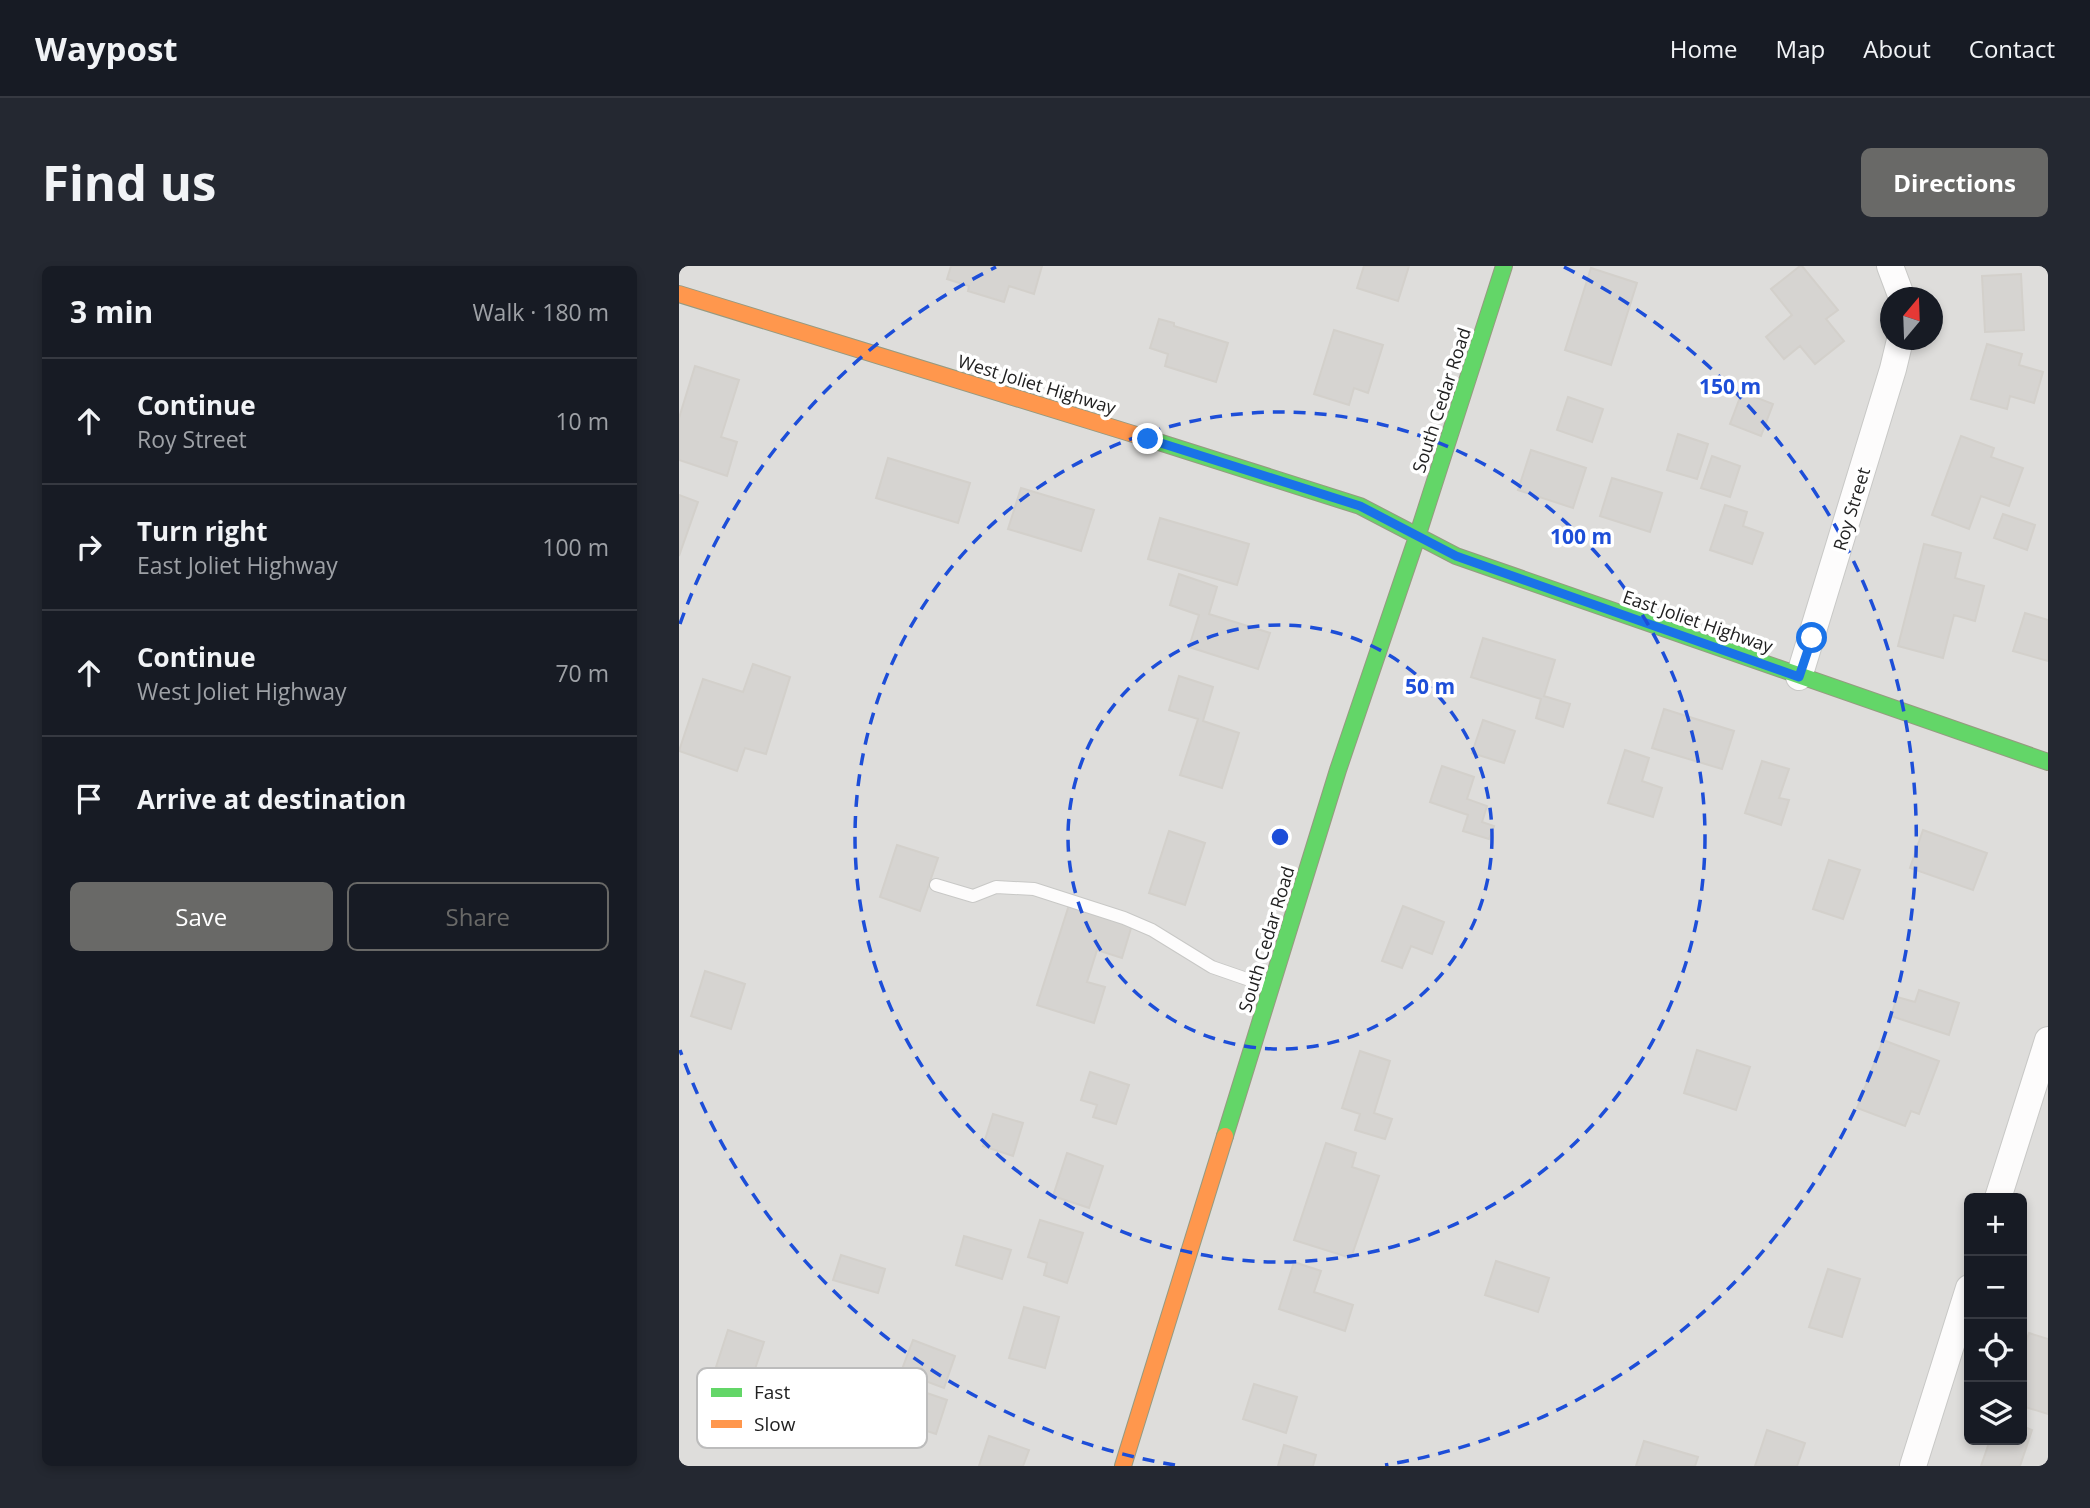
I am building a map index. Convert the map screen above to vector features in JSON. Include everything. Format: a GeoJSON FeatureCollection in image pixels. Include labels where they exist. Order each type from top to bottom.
{"type":"FeatureCollection","features":[{"type":"Feature","properties":{"kind":"street","name":"South Cedar Road"},"geometry":{"type":"LineString","coordinates":[[1123,1466],[1338,770],[1417,537],[1504,266]]}},
{"type":"Feature","properties":{"kind":"street"},"geometry":{"type":"LineString","coordinates":[[1890,266],[1898,287]]}},
{"type":"Feature","properties":{"kind":"street","name":"West Joliet Highway"},"geometry":{"type":"LineString","coordinates":[[679,294],[1360,506],[1417,537]]}},
{"type":"Feature","properties":{"kind":"street","name":"Roy Street"},"geometry":{"type":"LineString","coordinates":[[1799,677],[1897,350]]}},
{"type":"Feature","properties":{"kind":"street","name":"East Joliet Highway"},"geometry":{"type":"LineString","coordinates":[[1417,537],[1456,556],[2048,762]]}},
{"type":"Feature","properties":{"kind":"street"},"geometry":{"type":"LineString","coordinates":[[2000,1193],[2048,1040]]}},
{"type":"Feature","properties":{"kind":"street"},"geometry":{"type":"LineString","coordinates":[[1913,1466],[1964,1304]]}},
{"type":"Feature","properties":{"kind":"lane"},"geometry":{"type":"LineString","coordinates":[[936,884],[973,895],[996,887],[1034,889],[1124,918],[1152,930],[1212,967],[1271,987]]}},
{"type":"Feature","properties":{"kind":"shaded area"},"geometry":{"type":"Polygon","coordinates":[[[679,266],[2048,266],[2048,1466],[679,1466],[679,266]]]}},
{"type":"Feature","properties":{"kind":"building"},"geometry":{"type":"Polygon","coordinates":[[[951,266],[1042,266],[1034,294],[1009,286],[1004,302],[968,291],[969,286],[947,279],[951,266]]]}},
{"type":"Feature","properties":{"kind":"building"},"geometry":{"type":"Polygon","coordinates":[[[1364,266],[1409,266],[1398,301],[1357,288],[1364,266]]]}},
{"type":"Feature","properties":{"kind":"building"},"geometry":{"type":"Polygon","coordinates":[[[1800,266],[1838,310],[1826,319],[1844,341],[1815,364],[1800,346],[1784,359],[1766,337],[1792,315],[1771,289],[1800,266]]]}},
{"type":"Feature","properties":{"kind":"building"},"geometry":{"type":"Polygon","coordinates":[[[1591,268],[1637,283],[1611,365],[1565,350],[1591,268]]]}},
{"type":"Feature","properties":{"kind":"building"},"geometry":{"type":"Polygon","coordinates":[[[2021,274],[2024,330],[1985,332],[1982,276],[2021,274]]]}},
{"type":"Feature","properties":{"kind":"building"},"geometry":{"type":"Polygon","coordinates":[[[1159,319],[1228,343],[1216,382],[1165,366],[1168,354],[1150,348],[1159,319]]]}},
{"type":"Feature","properties":{"kind":"building"},"geometry":{"type":"Polygon","coordinates":[[[1334,330],[1383,345],[1368,393],[1354,388],[1349,405],[1314,394],[1334,330]]]}},
{"type":"Feature","properties":{"kind":"building"},"geometry":{"type":"Polygon","coordinates":[[[1987,344],[2022,354],[2019,365],[2043,372],[2034,403],[2010,396],[2007,409],[1971,399],[1987,344]]]}},
{"type":"Feature","properties":{"kind":"building"},"geometry":{"type":"Polygon","coordinates":[[[695,366],[739,380],[721,437],[737,442],[727,476],[679,460],[679,418],[695,366]]]}},
{"type":"Feature","properties":{"kind":"building"},"geometry":{"type":"Polygon","coordinates":[[[1742,392],[1773,404],[1761,436],[1730,424],[1742,392]]]}},
{"type":"Feature","properties":{"kind":"building"},"geometry":{"type":"Polygon","coordinates":[[[1568,397],[1603,409],[1592,442],[1557,430],[1568,397]]]}},
{"type":"Feature","properties":{"kind":"building"},"geometry":{"type":"Polygon","coordinates":[[[1678,434],[1708,444],[1697,479],[1667,470],[1678,434]]]}},
{"type":"Feature","properties":{"kind":"building"},"geometry":{"type":"Polygon","coordinates":[[[1961,436],[1994,448],[1991,457],[2023,468],[2009,506],[1981,496],[1969,529],[1932,515],[1961,436]]]}},
{"type":"Feature","properties":{"kind":"building"},"geometry":{"type":"Polygon","coordinates":[[[1531,450],[1586,468],[1573,508],[1518,490],[1531,450]]]}},
{"type":"Feature","properties":{"kind":"building"},"geometry":{"type":"Polygon","coordinates":[[[1712,456],[1740,466],[1730,497],[1701,488],[1712,456]]]}},
{"type":"Feature","properties":{"kind":"building"},"geometry":{"type":"Polygon","coordinates":[[[888,458],[970,483],[958,523],[876,498],[888,458]]]}},
{"type":"Feature","properties":{"kind":"building"},"geometry":{"type":"Polygon","coordinates":[[[1612,478],[1662,493],[1650,532],[1600,516],[1612,478]]]}},
{"type":"Feature","properties":{"kind":"building"},"geometry":{"type":"Polygon","coordinates":[[[1021,488],[1094,510],[1081,551],[1008,529],[1021,488]]]}},
{"type":"Feature","properties":{"kind":"building"},"geometry":{"type":"Polygon","coordinates":[[[679,495],[698,502],[679,556],[679,495]]]}},
{"type":"Feature","properties":{"kind":"building"},"geometry":{"type":"Polygon","coordinates":[[[1725,505],[1747,512],[1743,526],[1763,533],[1752,564],[1710,550],[1725,505]]]}},
{"type":"Feature","properties":{"kind":"building"},"geometry":{"type":"Polygon","coordinates":[[[2003,514],[2035,525],[2027,550],[1994,538],[2003,514]]]}},
{"type":"Feature","properties":{"kind":"building"},"geometry":{"type":"Polygon","coordinates":[[[1160,518],[1249,544],[1237,585],[1148,559],[1160,518]]]}},
{"type":"Feature","properties":{"kind":"building"},"geometry":{"type":"Polygon","coordinates":[[[1924,544],[1961,553],[1955,578],[1984,586],[1975,621],[1954,615],[1943,658],[1898,646],[1924,544]]]}},
{"type":"Feature","properties":{"kind":"building"},"geometry":{"type":"Polygon","coordinates":[[[1179,574],[1217,587],[1209,614],[1270,633],[1258,669],[1189,647],[1199,615],[1170,605],[1179,574]]]}},
{"type":"Feature","properties":{"kind":"building"},"geometry":{"type":"Polygon","coordinates":[[[2025,613],[2048,620],[2048,661],[2013,651],[2025,613]]]}},
{"type":"Feature","properties":{"kind":"building"},"geometry":{"type":"Polygon","coordinates":[[[1483,638],[1555,660],[1544,696],[1570,704],[1563,727],[1536,718],[1541,699],[1471,677],[1483,638]]]}},
{"type":"Feature","properties":{"kind":"building"},"geometry":{"type":"Polygon","coordinates":[[[753,664],[790,677],[766,754],[745,748],[737,771],[679,751],[703,679],[743,692],[753,664]]]}},
{"type":"Feature","properties":{"kind":"building"},"geometry":{"type":"Polygon","coordinates":[[[1179,676],[1213,687],[1203,721],[1239,733],[1222,788],[1180,775],[1198,719],[1169,710],[1179,676]]]}},
{"type":"Feature","properties":{"kind":"building"},"geometry":{"type":"Polygon","coordinates":[[[1664,709],[1734,731],[1722,769],[1652,748],[1664,709]]]}},
{"type":"Feature","properties":{"kind":"building"},"geometry":{"type":"Polygon","coordinates":[[[1483,720],[1515,731],[1504,763],[1472,753],[1483,720]]]}},
{"type":"Feature","properties":{"kind":"building"},"geometry":{"type":"Polygon","coordinates":[[[1625,750],[1649,758],[1642,781],[1662,788],[1653,817],[1608,803],[1625,750]]]}},
{"type":"Feature","properties":{"kind":"building"},"geometry":{"type":"Polygon","coordinates":[[[1762,761],[1789,769],[1779,798],[1789,800],[1781,825],[1745,813],[1762,761]]]}},
{"type":"Feature","properties":{"kind":"building"},"geometry":{"type":"Polygon","coordinates":[[[1442,766],[1474,777],[1467,799],[1487,806],[1482,822],[1494,826],[1489,839],[1463,831],[1468,815],[1430,802],[1442,766]]]}},
{"type":"Feature","properties":{"kind":"building"},"geometry":{"type":"Polygon","coordinates":[[[1923,830],[1987,853],[1973,890],[1910,868],[1923,830]]]}},
{"type":"Feature","properties":{"kind":"building"},"geometry":{"type":"Polygon","coordinates":[[[1169,831],[1205,843],[1185,905],[1149,893],[1169,831]]]}},
{"type":"Feature","properties":{"kind":"building"},"geometry":{"type":"Polygon","coordinates":[[[897,845],[938,858],[920,911],[880,897],[897,845]]]}},
{"type":"Feature","properties":{"kind":"building"},"geometry":{"type":"Polygon","coordinates":[[[1829,860],[1860,870],[1843,919],[1813,909],[1829,860]]]}},
{"type":"Feature","properties":{"kind":"building"},"geometry":{"type":"Polygon","coordinates":[[[1069,905],[1132,925],[1122,958],[1097,950],[1087,982],[1105,987],[1094,1023],[1037,1005],[1069,905]]]}},
{"type":"Feature","properties":{"kind":"building"},"geometry":{"type":"Polygon","coordinates":[[[1403,906],[1444,922],[1432,954],[1411,946],[1402,968],[1382,961],[1403,906]]]}},
{"type":"Feature","properties":{"kind":"building"},"geometry":{"type":"Polygon","coordinates":[[[705,971],[745,984],[731,1029],[691,1016],[705,971]]]}},
{"type":"Feature","properties":{"kind":"building"},"geometry":{"type":"Polygon","coordinates":[[[1919,990],[1959,1003],[1949,1035],[1891,1016],[1897,997],[1915,1002],[1919,990]]]}},
{"type":"Feature","properties":{"kind":"building"},"geometry":{"type":"Polygon","coordinates":[[[1883,1040],[1939,1061],[1919,1114],[1911,1111],[1905,1126],[1857,1108],[1883,1040]]]}},
{"type":"Feature","properties":{"kind":"building"},"geometry":{"type":"Polygon","coordinates":[[[1697,1050],[1750,1067],[1736,1110],[1684,1093],[1697,1050]]]}},
{"type":"Feature","properties":{"kind":"building"},"geometry":{"type":"Polygon","coordinates":[[[1360,1051],[1390,1061],[1374,1113],[1392,1119],[1385,1139],[1355,1130],[1360,1114],[1342,1108],[1360,1051]]]}},
{"type":"Feature","properties":{"kind":"building"},"geometry":{"type":"Polygon","coordinates":[[[1090,1072],[1129,1085],[1116,1124],[1093,1117],[1097,1105],[1081,1100],[1090,1072]]]}},
{"type":"Feature","properties":{"kind":"building"},"geometry":{"type":"Polygon","coordinates":[[[993,1114],[1023,1123],[1013,1156],[983,1146],[993,1114]]]}},
{"type":"Feature","properties":{"kind":"building"},"geometry":{"type":"Polygon","coordinates":[[[1326,1143],[1356,1153],[1352,1167],[1379,1176],[1351,1258],[1294,1240],[1326,1143]]]}},
{"type":"Feature","properties":{"kind":"building"},"geometry":{"type":"Polygon","coordinates":[[[1067,1153],[1103,1166],[1089,1208],[1053,1196],[1067,1153]]]}},
{"type":"Feature","properties":{"kind":"building"},"geometry":{"type":"Polygon","coordinates":[[[1040,1220],[1083,1233],[1067,1283],[1044,1275],[1047,1263],[1028,1257],[1040,1220]]]}},
{"type":"Feature","properties":{"kind":"building"},"geometry":{"type":"Polygon","coordinates":[[[964,1236],[1011,1250],[1002,1279],[956,1265],[964,1236]]]}},
{"type":"Feature","properties":{"kind":"building"},"geometry":{"type":"Polygon","coordinates":[[[841,1255],[885,1269],[878,1293],[833,1280],[841,1255]]]}},
{"type":"Feature","properties":{"kind":"building"},"geometry":{"type":"Polygon","coordinates":[[[1496,1261],[1549,1278],[1538,1312],[1485,1295],[1496,1261]]]}},
{"type":"Feature","properties":{"kind":"building"},"geometry":{"type":"Polygon","coordinates":[[[1294,1262],[1321,1271],[1314,1292],[1353,1305],[1345,1331],[1279,1309],[1294,1262]]]}},
{"type":"Feature","properties":{"kind":"building"},"geometry":{"type":"Polygon","coordinates":[[[1828,1269],[1860,1279],[1842,1337],[1809,1327],[1828,1269]]]}},
{"type":"Feature","properties":{"kind":"building"},"geometry":{"type":"Polygon","coordinates":[[[1024,1307],[1059,1317],[1045,1368],[1009,1358],[1024,1307]]]}},
{"type":"Feature","properties":{"kind":"building"},"geometry":{"type":"Polygon","coordinates":[[[728,1330],[764,1342],[755,1368],[716,1367],[728,1330]]]}},
{"type":"Feature","properties":{"kind":"building"},"geometry":{"type":"Polygon","coordinates":[[[2029,1333],[2048,1339],[2048,1414],[2027,1408],[2029,1333]]]}},
{"type":"Feature","properties":{"kind":"building"},"geometry":{"type":"Polygon","coordinates":[[[913,1340],[955,1356],[944,1388],[927,1382],[927,1368],[902,1368],[913,1340]]]}},
{"type":"Feature","properties":{"kind":"building"},"geometry":{"type":"Polygon","coordinates":[[[1254,1384],[1297,1397],[1286,1433],[1243,1419],[1254,1384]]]}},
{"type":"Feature","properties":{"kind":"building"},"geometry":{"type":"Polygon","coordinates":[[[927,1393],[947,1400],[936,1434],[927,1431],[927,1393]]]}},
{"type":"Feature","properties":{"kind":"building"},"geometry":{"type":"Polygon","coordinates":[[[2027,1428],[2032,1430],[2027,1445],[2027,1428]]]}},
{"type":"Feature","properties":{"kind":"building"},"geometry":{"type":"Polygon","coordinates":[[[1767,1430],[1805,1443],[1797,1466],[1755,1466],[1767,1430]]]}},
{"type":"Feature","properties":{"kind":"building"},"geometry":{"type":"Polygon","coordinates":[[[989,1436],[1029,1450],[1023,1466],[979,1466],[989,1436]]]}},
{"type":"Feature","properties":{"kind":"building"},"geometry":{"type":"Polygon","coordinates":[[[1644,1441],[1698,1457],[1695,1466],[1636,1466],[1644,1441]]]}},
{"type":"Feature","properties":{"kind":"building"},"geometry":{"type":"Polygon","coordinates":[[[1284,1445],[1316,1455],[1313,1466],[1278,1466],[1284,1445]]]}},
{"type":"Feature","properties":{"kind":"building"},"geometry":{"type":"Polygon","coordinates":[[[1988,1445],[2027,1445],[2020,1466],[1981,1466],[1988,1445]]]}},
{"type":"Feature","properties":{"kind":"traffic: fast"},"geometry":{"type":"LineString","coordinates":[[1225,1136],[1338,770],[1417,537],[1504,266]]}},
{"type":"Feature","properties":{"kind":"traffic: fast"},"geometry":{"type":"LineString","coordinates":[[1146,438],[1360,506],[1456,556],[2048,762]]}},
{"type":"Feature","properties":{"kind":"traffic: slow"},"geometry":{"type":"LineString","coordinates":[[679,294],[1146,438]]}},
{"type":"Feature","properties":{"kind":"traffic: slow"},"geometry":{"type":"LineString","coordinates":[[1123,1466],[1225,1136]]}},
{"type":"Feature","properties":{"kind":"route"},"geometry":{"type":"LineString","coordinates":[[1148,439],[1360,506],[1456,556],[1799,677],[1812,638]]}}]}
